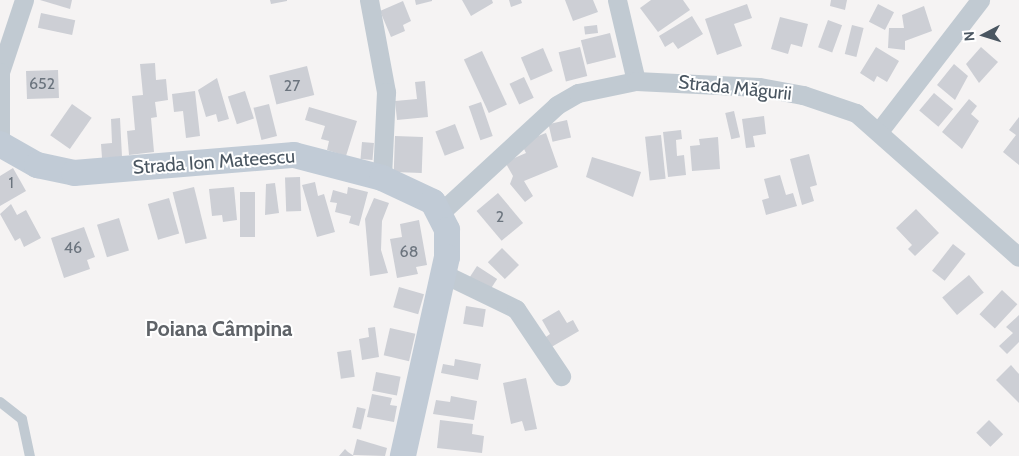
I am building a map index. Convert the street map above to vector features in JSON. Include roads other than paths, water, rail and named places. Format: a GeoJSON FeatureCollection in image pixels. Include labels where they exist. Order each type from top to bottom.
{"type":"FeatureCollection","features":[{"type":"Feature","properties":{"kind":"main road","name":"Strada Ion Mateescu"},"geometry":{"type":"LineString","coordinates":[[0,145],[55,172],[294,155],[382,178],[423,194],[440,212],[448,243],[444,274],[403,456]]}},
{"type":"Feature","properties":{"kind":"street"},"geometry":{"type":"LineString","coordinates":[[0,145],[0,72],[24,0]]}},
{"type":"Feature","properties":{"kind":"street"},"geometry":{"type":"LineString","coordinates":[[369,0],[386,92],[382,178]]}},
{"type":"Feature","properties":{"kind":"street"},"geometry":{"type":"LineString","coordinates":[[617,0],[636,81]]}},
{"type":"Feature","properties":{"kind":"street"},"geometry":{"type":"LineString","coordinates":[[880,130],[980,0]]}},
{"type":"Feature","properties":{"kind":"street","name":"Strada Măgurii"},"geometry":{"type":"LineString","coordinates":[[440,212],[557,105],[598,86],[636,81],[759,87],[803,95],[856,113],[880,130],[954,203],[1019,257]]}},
{"type":"Feature","properties":{"kind":"street"},"geometry":{"type":"LineString","coordinates":[[444,274],[516,309],[561,376]]}},
{"type":"Feature","properties":{"kind":"lane"},"geometry":{"type":"LineString","coordinates":[[0,402],[22,419],[30,456]]}},
{"type":"Feature","properties":{"kind":"district","name":"Poiana Câmpina"},"geometry":{"type":"Point","coordinates":[219,329]}}]}
